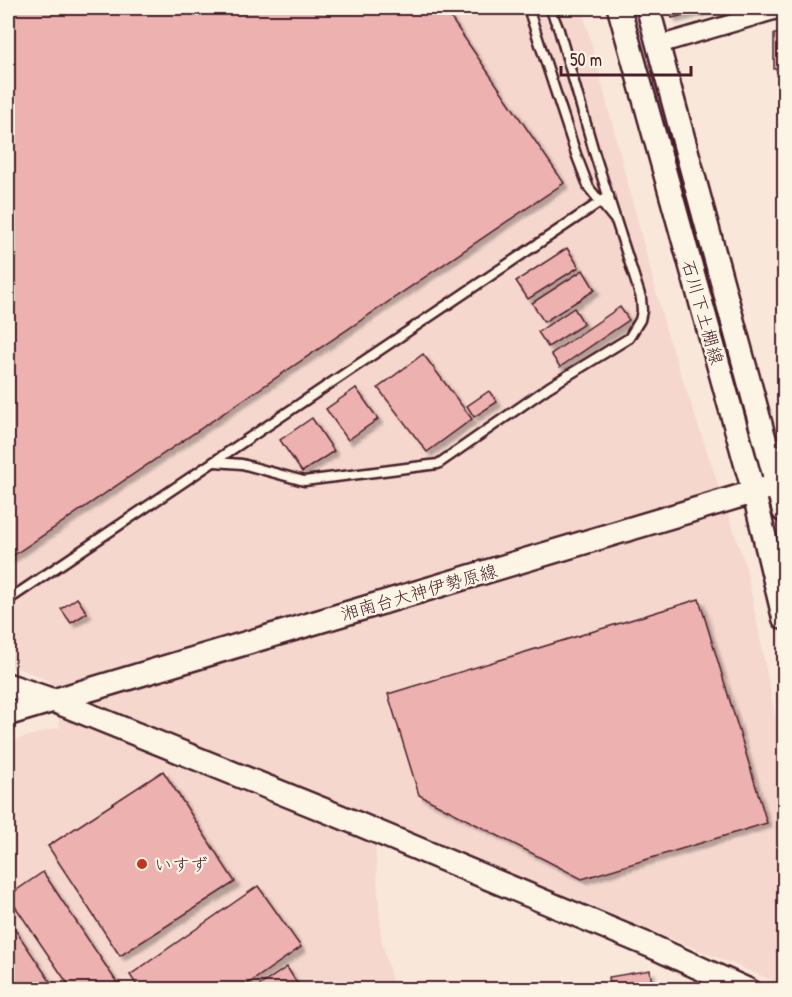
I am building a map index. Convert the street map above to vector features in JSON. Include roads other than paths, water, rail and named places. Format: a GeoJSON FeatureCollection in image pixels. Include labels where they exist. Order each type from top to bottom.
{"type":"FeatureCollection","features":[{"type":"Feature","properties":{"kind":"street","name":"石川下土棚線"},"geometry":{"type":"LineString","coordinates":[[619,8],[754,493],[784,618]]}},
{"type":"Feature","properties":{"kind":"street","name":"石川下土棚線"},"geometry":{"type":"LineString","coordinates":[[648,8],[782,484],[784,511]]}},
{"type":"Feature","properties":{"kind":"street"},"geometry":{"type":"LineString","coordinates":[[658,45],[784,8]]}},
{"type":"Feature","properties":{"kind":"street","name":"湘南台大神伊勢原線"},"geometry":{"type":"LineString","coordinates":[[8,714],[782,484]]}},
{"type":"Feature","properties":{"kind":"street"},"geometry":{"type":"LineString","coordinates":[[8,685],[52,700],[344,818],[651,946],[748,990]]}},
{"type":"Feature","properties":{"kind":"lane"},"geometry":{"type":"LineString","coordinates":[[528,8],[576,154],[590,188],[619,225]]}},
{"type":"Feature","properties":{"kind":"lane"},"geometry":{"type":"LineString","coordinates":[[215,462],[252,466],[304,481],[438,464],[549,387],[629,338],[640,320],[641,298],[560,30],[550,8]]}},
{"type":"Feature","properties":{"kind":"lane"},"geometry":{"type":"LineString","coordinates":[[8,600],[609,196]]}},
{"type":"Feature","properties":{"kind":"place","name":"いすず"},"geometry":{"type":"Point","coordinates":[142,864]}}]}
